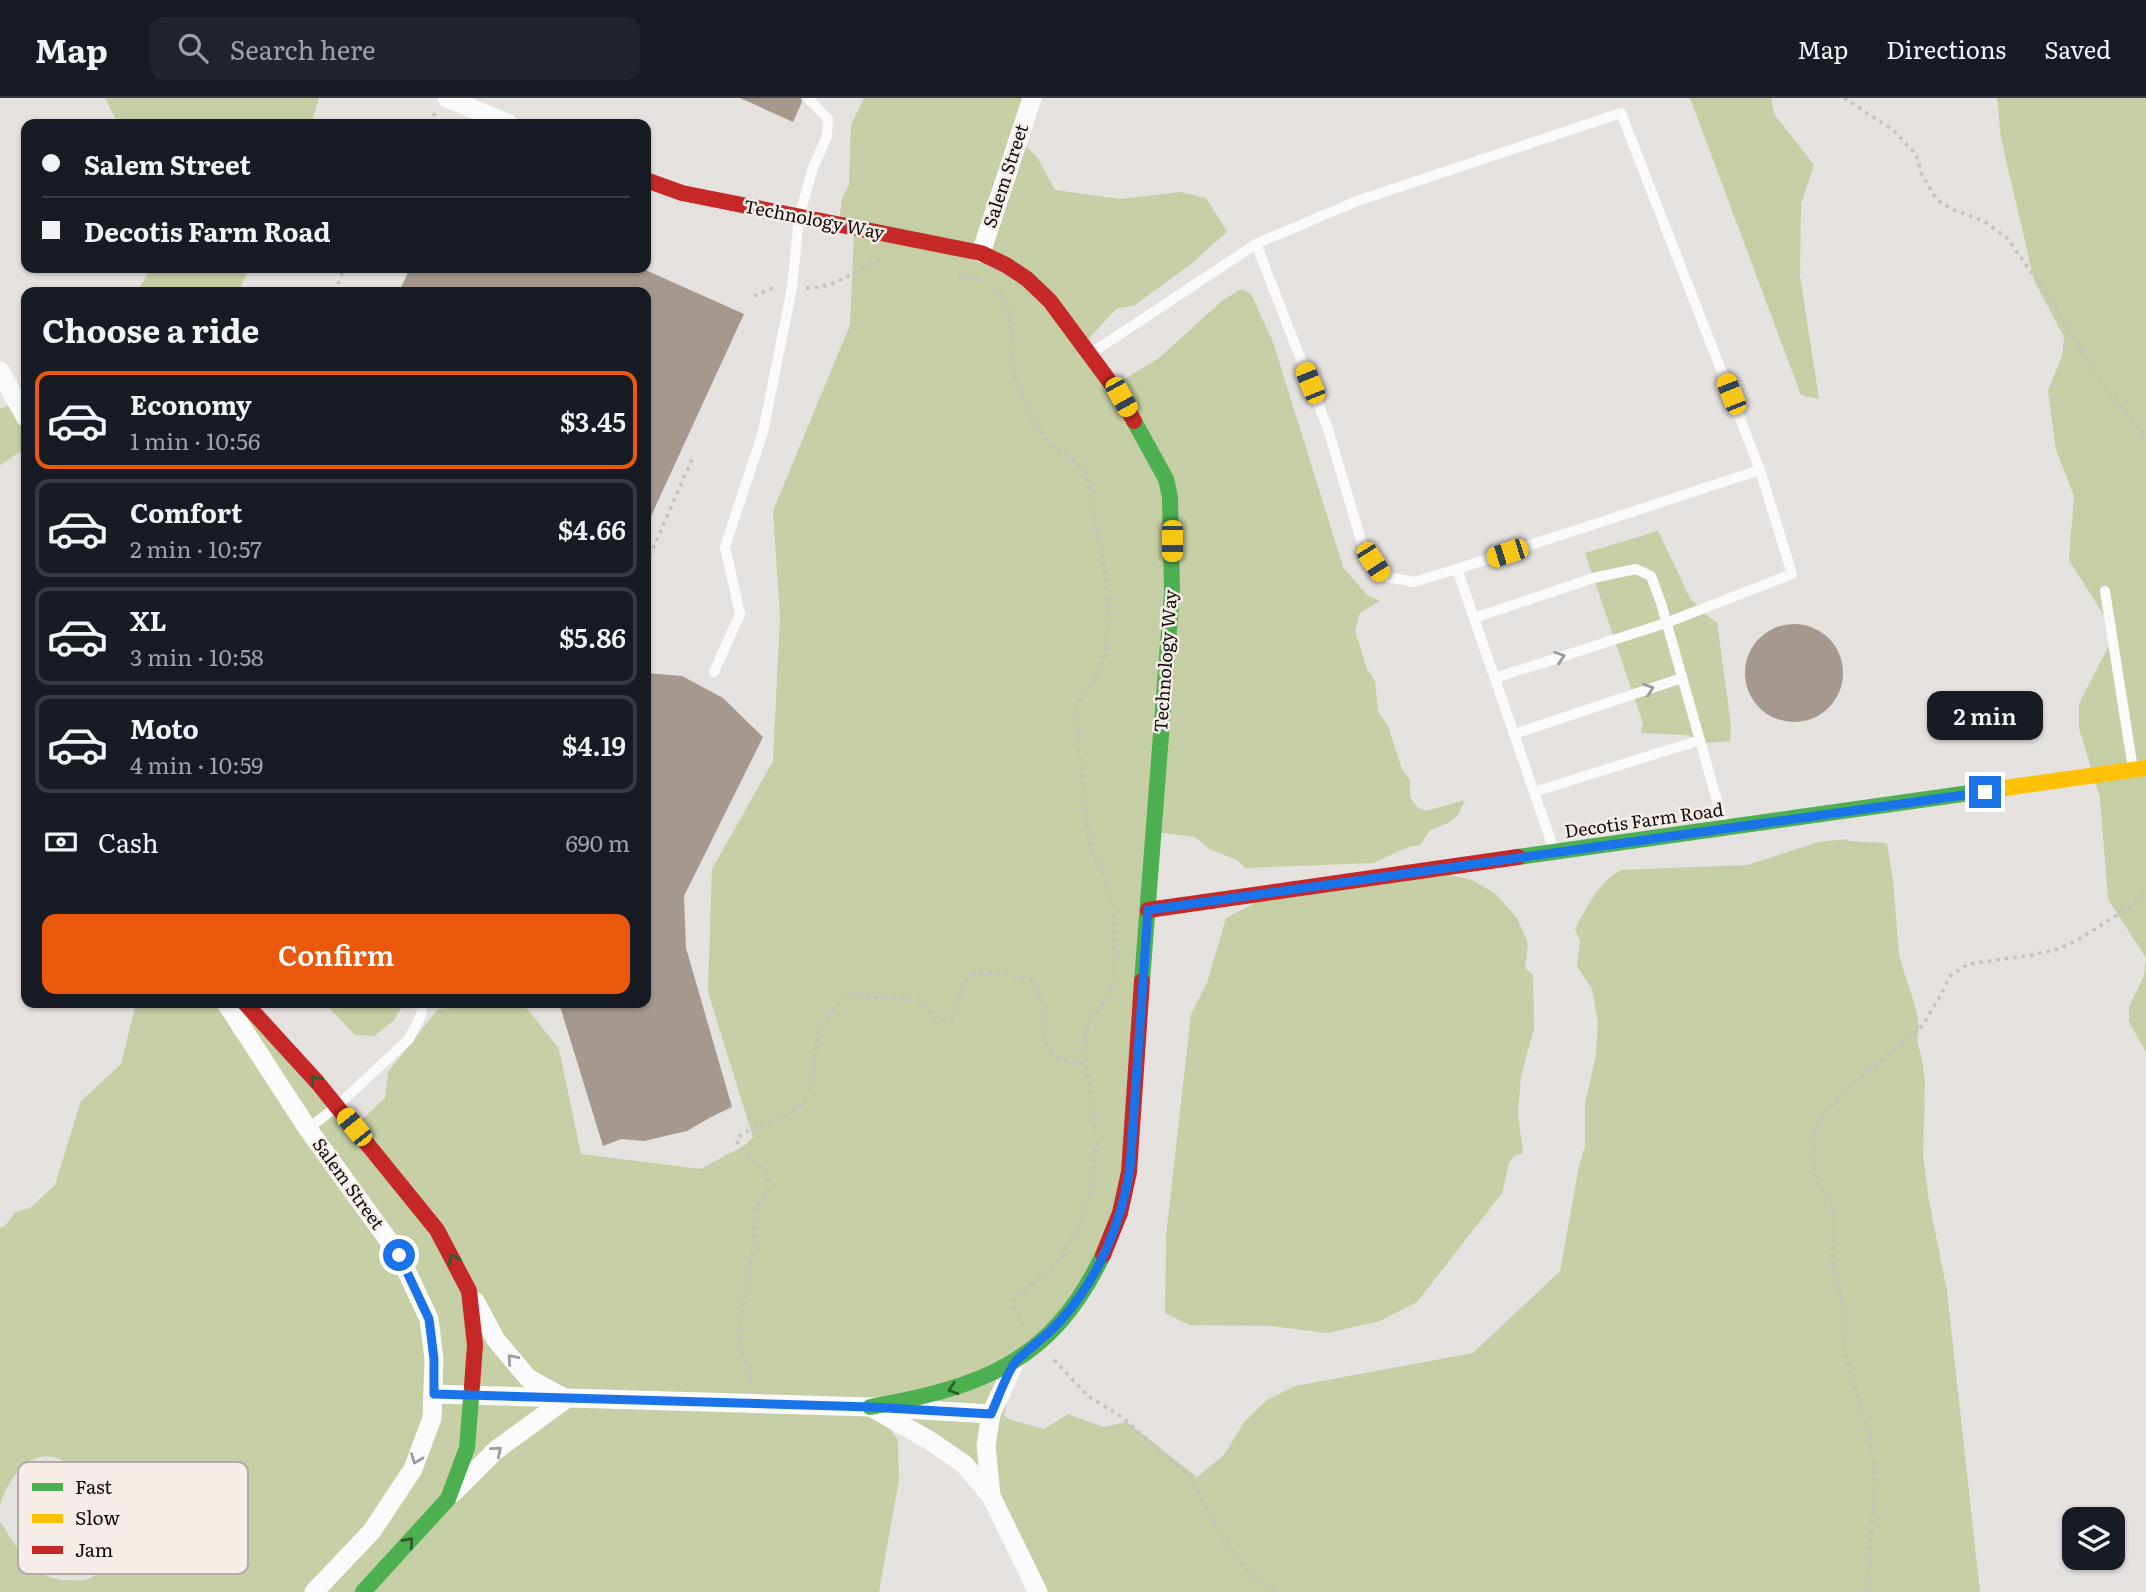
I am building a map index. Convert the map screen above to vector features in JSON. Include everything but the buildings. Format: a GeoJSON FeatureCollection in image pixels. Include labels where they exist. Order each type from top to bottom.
{"type":"FeatureCollection","features":[{"type":"Feature","properties":{"kind":"street"},"geometry":{"type":"LineString","coordinates":[[447,98],[497,119]]}},
{"type":"Feature","properties":{"kind":"street","name":"Salem Street"},"geometry":{"type":"LineString","coordinates":[[981,253],[1031,98]]}},
{"type":"Feature","properties":{"kind":"street","name":"Technology Way"},"geometry":{"type":"LineString","coordinates":[[651,182],[682,193],[981,253],[1006,265],[1027,279],[1050,301],[1121,397],[1166,479],[1171,506],[1172,592],[1126,1193],[1100,1262],[1063,1318],[1038,1344],[1015,1362],[954,1389],[870,1407]]}},
{"type":"Feature","properties":{"kind":"street"},"geometry":{"type":"LineString","coordinates":[[0,371],[21,409]]}},
{"type":"Feature","properties":{"kind":"street","name":"Decotis Farm Road"},"geometry":{"type":"LineString","coordinates":[[1148,910],[2140,768]]}},
{"type":"Feature","properties":{"kind":"street","name":"Salem Street"},"geometry":{"type":"LineString","coordinates":[[229,1008],[308,1129],[399,1255],[429,1319],[434,1359],[432,1418],[413,1469],[372,1531],[314,1592]]}},
{"type":"Feature","properties":{"kind":"street"},"geometry":{"type":"LineString","coordinates":[[249,1008],[337,1106],[438,1230],[496,1340],[528,1378],[566,1399]]}},
{"type":"Feature","properties":{"kind":"street"},"geometry":{"type":"LineString","coordinates":[[448,1499],[467,1448],[475,1345],[469,1291]]}},
{"type":"Feature","properties":{"kind":"street"},"geometry":{"type":"LineString","coordinates":[[991,1496],[986,1445],[991,1414],[1015,1362]]}},
{"type":"Feature","properties":{"kind":"street"},"geometry":{"type":"LineString","coordinates":[[434,1394],[870,1407],[991,1414]]}},
{"type":"Feature","properties":{"kind":"street"},"geometry":{"type":"LineString","coordinates":[[363,1592],[496,1450],[566,1399]]}},
{"type":"Feature","properties":{"kind":"street"},"geometry":{"type":"LineString","coordinates":[[870,1407],[929,1440],[964,1464],[991,1496],[1038,1592]]}},
{"type":"Feature","properties":{"kind":"lane"},"geometry":{"type":"LineString","coordinates":[[714,672],[740,614],[725,547],[763,432],[792,288],[799,217],[813,168],[827,136],[828,119],[808,98]]}},
{"type":"Feature","properties":{"kind":"lane"},"geometry":{"type":"LineString","coordinates":[[1089,355],[1256,244],[1357,201],[1620,113],[1760,470],[1792,574],[1666,623],[1495,678]]}},
{"type":"Feature","properties":{"kind":"lane"},"geometry":{"type":"LineString","coordinates":[[1256,244],[1328,429],[1363,547],[1382,576],[1414,582],[1760,470]]}},
{"type":"Feature","properties":{"kind":"lane"},"geometry":{"type":"LineString","coordinates":[[1457,569],[1556,853]]}},
{"type":"Feature","properties":{"kind":"lane"},"geometry":{"type":"LineString","coordinates":[[1474,618],[1593,578],[1636,569],[1651,576],[1725,829]]}},
{"type":"Feature","properties":{"kind":"lane"},"geometry":{"type":"LineString","coordinates":[[2105,591],[2140,768]]}},
{"type":"Feature","properties":{"kind":"lane"},"geometry":{"type":"LineString","coordinates":[[1514,734],[1682,678]]}},
{"type":"Feature","properties":{"kind":"lane"},"geometry":{"type":"LineString","coordinates":[[1534,792],[1700,740]]}},
{"type":"Feature","properties":{"kind":"lane"},"geometry":{"type":"LineString","coordinates":[[308,1129],[337,1106],[409,1039],[422,1008]]}},
{"type":"Feature","properties":{"kind":"path"},"geometry":{"type":"LineString","coordinates":[[1844,98],[1893,130],[1916,154],[1922,175],[1937,200],[1954,210],[1984,221],[2007,238],[2054,304],[2091,367],[2146,436]]}},
{"type":"Feature","properties":{"kind":"path"},"geometry":{"type":"LineString","coordinates":[[754,296],[772,288],[817,288],[835,284],[885,258],[896,261]]}},
{"type":"Feature","properties":{"kind":"path"},"geometry":{"type":"LineString","coordinates":[[952,273],[986,282]]}},
{"type":"Feature","properties":{"kind":"path"},"geometry":{"type":"LineString","coordinates":[[992,286],[998,290],[1009,310],[1015,376],[1036,422],[1048,442],[1080,465],[1087,476],[1107,580],[1104,657],[1098,677],[1078,700],[1075,714],[1090,848],[1103,870],[1112,907],[1115,980],[1107,1000],[1089,1018],[1085,1035],[1086,1063],[1097,1141],[1092,1183],[1082,1219],[1062,1257],[1041,1278],[1015,1296],[1013,1306],[1038,1344],[1088,1396],[1122,1417],[1184,1472],[1197,1486],[1204,1504],[1238,1561],[1259,1583],[1281,1592]]}},
{"type":"Feature","properties":{"kind":"path"},"geometry":{"type":"LineString","coordinates":[[651,553],[693,457]]}},
{"type":"Feature","properties":{"kind":"path"},"geometry":{"type":"LineString","coordinates":[[1867,1592],[1875,1482],[1871,1449],[1844,1350],[1846,1318],[1832,1258],[1835,1220],[1832,1208],[1816,1179],[1812,1140],[1823,1116],[1839,1096],[1923,1025],[1950,976],[1968,964],[2032,956],[2078,940],[2134,904],[2146,892]]}},
{"type":"Feature","properties":{"kind":"path"},"geometry":{"type":"LineString","coordinates":[[750,1380],[740,1343],[739,1324],[752,1258],[756,1208],[768,1191],[768,1174],[738,1146],[737,1138],[749,1128],[781,1119],[798,1108],[813,1082],[819,1035],[826,1020],[849,993],[920,1000],[935,1019],[943,1022],[951,1019],[964,980],[979,972],[1031,978],[1041,994],[1044,1034],[1050,1050],[1062,1060],[1086,1063]]}},
{"type":"Feature","properties":{"kind":"green space"},"geometry":{"type":"Polygon","coordinates":[[[105,98],[319,98],[313,119],[116,119],[105,98]]]}},
{"type":"Feature","properties":{"kind":"green space"},"geometry":{"type":"Polygon","coordinates":[[[864,98],[1029,98],[1017,138],[1037,157],[1055,190],[1120,199],[1180,192],[1206,198],[1227,232],[1191,264],[1135,305],[1116,309],[1082,346],[1117,384],[1159,358],[1223,300],[1242,289],[1251,294],[1273,342],[1343,567],[1367,595],[1380,601],[1360,613],[1355,631],[1367,669],[1375,681],[1378,711],[1388,726],[1402,769],[1410,781],[1410,797],[1417,807],[1426,811],[1465,800],[1458,815],[1448,823],[1430,830],[1420,845],[1408,847],[1373,863],[1245,868],[1237,860],[1209,849],[1195,837],[1156,832],[1127,1182],[1101,1256],[1012,1376],[1004,1415],[1008,1419],[1044,1429],[1068,1414],[1103,1427],[1127,1422],[1197,1477],[1224,1455],[1244,1422],[1267,1400],[1295,1386],[1473,1353],[1560,1271],[1585,1146],[1585,1103],[1596,1055],[1598,1023],[1592,989],[1577,966],[1580,941],[1575,929],[1600,888],[1621,870],[1747,865],[1819,842],[1849,839],[1847,841],[1887,843],[1893,879],[1899,956],[1917,1012],[1919,1027],[1917,1041],[1925,1082],[1923,1156],[1947,1291],[1980,1592],[1045,1592],[992,1477],[872,1405],[898,1440],[899,1480],[879,1592],[0,1592],[0,1521],[18,1548],[18,1574],[43,1574],[64,1580],[80,1580],[91,1578],[95,1574],[248,1574],[248,1462],[64,1462],[49,1456],[39,1457],[29,1462],[18,1462],[18,1473],[0,1505],[0,1228],[5,1226],[15,1212],[30,1208],[55,1185],[81,1101],[121,1064],[135,1008],[241,1008],[349,1132],[385,1098],[388,1072],[438,1009],[527,1008],[559,1049],[581,1154],[701,1169],[745,1145],[753,1137],[708,992],[712,869],[773,761],[780,617],[773,511],[850,325],[854,233],[839,224],[842,198],[849,185],[851,125],[864,98]]]}},
{"type":"Feature","properties":{"kind":"green space"},"geometry":{"type":"Polygon","coordinates":[[[1690,98],[1771,98],[1774,114],[1814,165],[1801,203],[1800,276],[1819,399],[1801,395],[1690,98]]]}},
{"type":"Feature","properties":{"kind":"green space"},"geometry":{"type":"Polygon","coordinates":[[[1997,98],[2146,98],[2146,958],[2108,899],[2100,798],[2079,728],[2079,704],[2108,647],[2110,625],[2069,560],[2074,496],[2056,450],[2048,391],[2062,356],[2064,337],[2034,280],[2001,138],[1997,98]]]}},
{"type":"Feature","properties":{"kind":"green space"},"geometry":{"type":"Polygon","coordinates":[[[148,273],[248,273],[240,287],[140,287],[148,273]]]}},
{"type":"Feature","properties":{"kind":"green space"},"geometry":{"type":"Polygon","coordinates":[[[17,402],[21,408],[21,451],[0,465],[0,409],[17,402]]]}},
{"type":"Feature","properties":{"kind":"green space"},"geometry":{"type":"Polygon","coordinates":[[[1658,531],[1691,600],[1717,622],[1731,725],[1730,741],[1706,743],[1686,735],[1641,733],[1643,723],[1585,553],[1658,531]]]}},
{"type":"Feature","properties":{"kind":"green space"},"geometry":{"type":"Polygon","coordinates":[[[1447,874],[1472,880],[1496,894],[1517,918],[1528,944],[1525,968],[1533,975],[1534,1029],[1521,1076],[1518,1114],[1523,1153],[1514,1156],[1509,1163],[1502,1193],[1417,1302],[1380,1321],[1328,1333],[1269,1326],[1189,1325],[1165,1313],[1166,1236],[1191,1014],[1207,983],[1226,918],[1265,898],[1447,874]]]}},
{"type":"Feature","properties":{"kind":"green space"},"geometry":{"type":"Polygon","coordinates":[[[2146,958],[2146,1052],[2129,1022],[2129,1007],[2144,976],[2146,958]]]}},
{"type":"Feature","properties":{"kind":"green space"},"geometry":{"type":"Polygon","coordinates":[[[330,1008],[401,1008],[394,1020],[374,1036],[355,1035],[330,1008]]]}},
{"type":"Feature","properties":{"kind":"traffic: fast"},"geometry":{"type":"LineString","coordinates":[[1134,421],[1166,479],[1170,497],[1172,592],[1142,981]]}},
{"type":"Feature","properties":{"kind":"traffic: fast"},"geometry":{"type":"LineString","coordinates":[[1518,857],[2005,788]]}},
{"type":"Feature","properties":{"kind":"traffic: fast"},"geometry":{"type":"LineString","coordinates":[[870,1407],[946,1390],[978,1379],[1008,1364],[1035,1346],[1060,1322],[1083,1292],[1103,1255]]}},
{"type":"Feature","properties":{"kind":"traffic: fast"},"geometry":{"type":"LineString","coordinates":[[363,1592],[448,1499],[467,1448],[472,1386]]}},
{"type":"Feature","properties":{"kind":"traffic: slow"},"geometry":{"type":"LineString","coordinates":[[2005,788],[2146,768]]}},
{"type":"Feature","properties":{"kind":"traffic: jam"},"geometry":{"type":"LineString","coordinates":[[651,182],[682,193],[981,253],[1006,265],[1027,279],[1050,301],[1121,397],[1134,421]]}},
{"type":"Feature","properties":{"kind":"traffic: jam"},"geometry":{"type":"LineString","coordinates":[[1148,910],[1518,857]]}},
{"type":"Feature","properties":{"kind":"traffic: jam"},"geometry":{"type":"LineString","coordinates":[[1103,1255],[1120,1213],[1129,1172],[1142,981]]}},
{"type":"Feature","properties":{"kind":"traffic: jam"},"geometry":{"type":"LineString","coordinates":[[250,1008],[317,1082],[437,1230],[469,1291],[475,1345],[472,1386]]}},
{"type":"Feature","properties":{"kind":"route"},"geometry":{"type":"LineString","coordinates":[[399,1255],[429,1319],[434,1359],[434,1394],[496,1398],[870,1407],[991,1414],[1015,1362],[1041,1342],[1082,1292],[1100,1262],[1119,1217],[1130,1168],[1148,910],[1985,792]]}}]}
